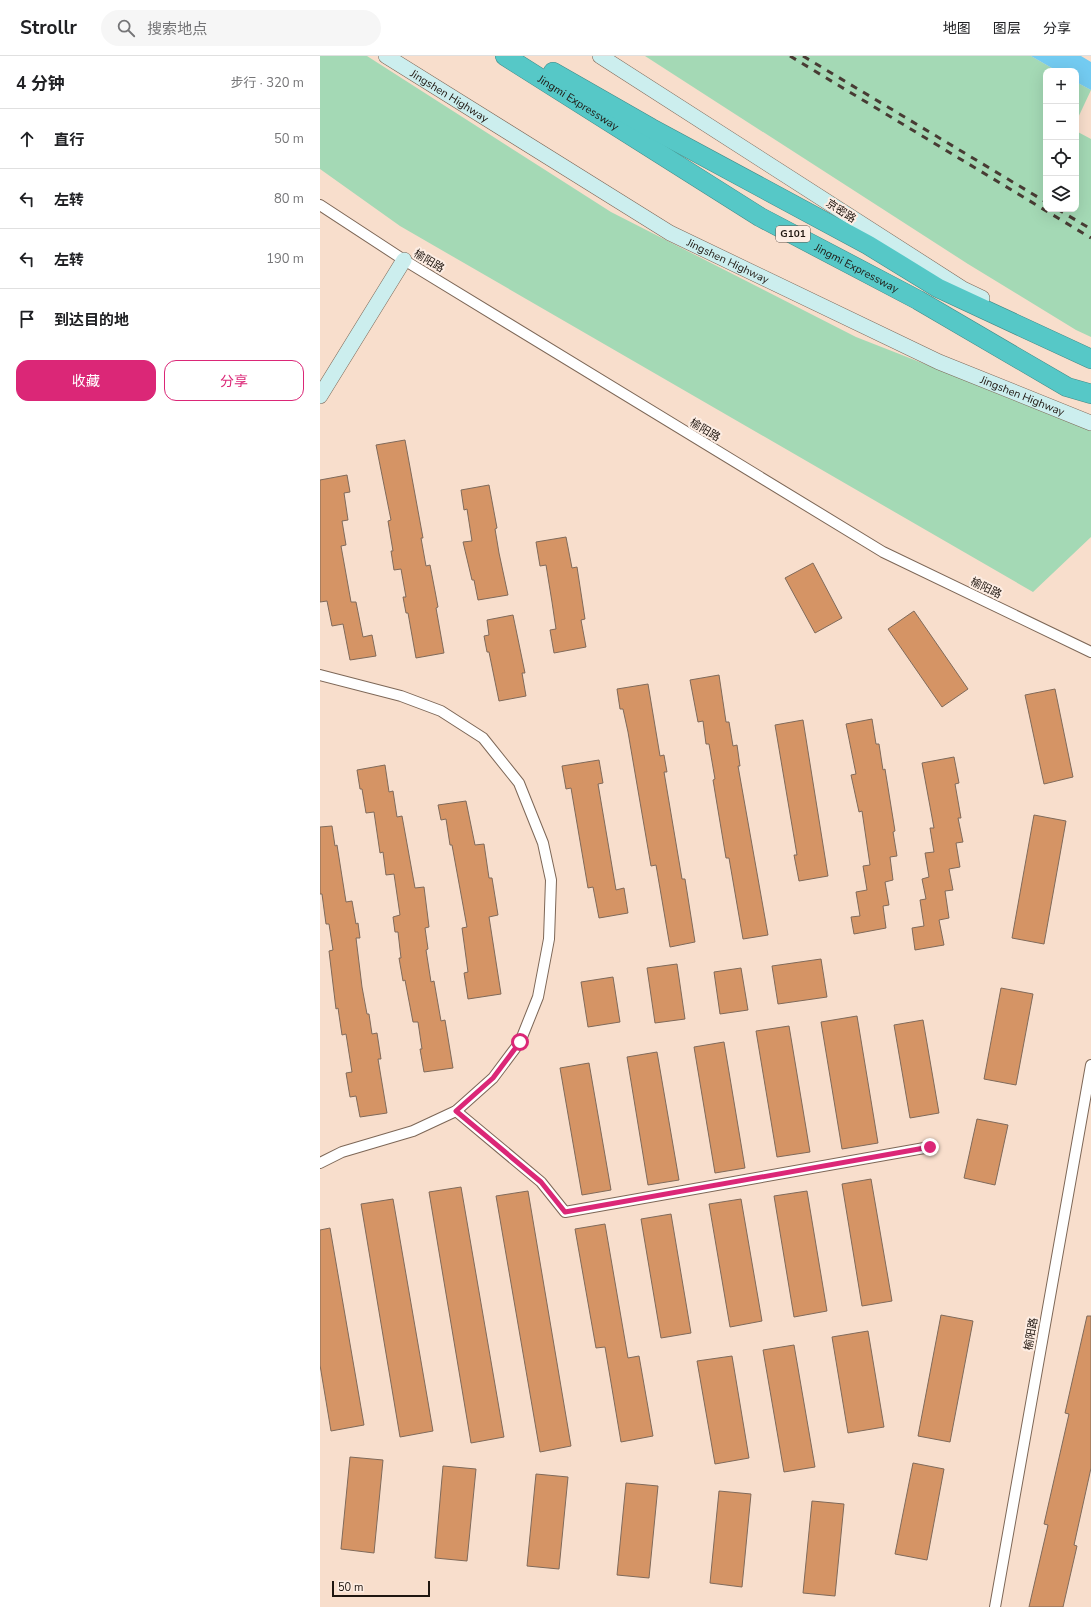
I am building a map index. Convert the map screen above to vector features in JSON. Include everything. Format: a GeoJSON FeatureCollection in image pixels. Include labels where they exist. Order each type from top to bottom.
{"type":"FeatureCollection","features":[{"type":"Feature","properties":{"kind":"highway","name":"Jingmi Expressway"},"geometry":{"type":"LineString","coordinates":[[505,56],[760,217],[918,300],[1067,387],[1091,394]]}},
{"type":"Feature","properties":{"kind":"highway","name":"Jingmi Expressway"},"geometry":{"type":"LineString","coordinates":[[525,56],[651,128],[868,245],[938,288],[1091,359]]}},
{"type":"Feature","properties":{"kind":"highway"},"geometry":{"type":"LineString","coordinates":[[1067,387],[1091,400]]}},
{"type":"Feature","properties":{"kind":"main road","name":"Jingshen Highway"},"geometry":{"type":"LineString","coordinates":[[386,56],[670,233],[939,362],[1091,423]]}},
{"type":"Feature","properties":{"kind":"main road","name":"京密路"},"geometry":{"type":"LineString","coordinates":[[600,56],[963,289],[1091,350]]}},
{"type":"Feature","properties":{"kind":"main road"},"geometry":{"type":"LineString","coordinates":[[320,396],[404,260]]}},
{"type":"Feature","properties":{"kind":"street","name":"榆阳路"},"geometry":{"type":"LineString","coordinates":[[320,205],[404,260],[883,552],[1091,652]]}},
{"type":"Feature","properties":{"kind":"street"},"geometry":{"type":"LineString","coordinates":[[320,675],[401,696],[440,711],[483,738],[519,782],[543,843],[552,880],[549,940],[538,997],[520,1042],[493,1078],[456,1111],[413,1130],[342,1152],[320,1163]]}},
{"type":"Feature","properties":{"kind":"street","name":"榆阳路"},"geometry":{"type":"LineString","coordinates":[[995,1607],[1091,1065]]}},
{"type":"Feature","properties":{"kind":"street"},"geometry":{"type":"LineString","coordinates":[[456,1111],[541,1182],[565,1212],[930,1147]]}},
{"type":"Feature","properties":{"kind":"green space"},"geometry":{"type":"Polygon","coordinates":[[[320,56],[367,56],[611,212],[856,337],[1091,429],[1091,537],[1033,592],[400,226],[320,169],[320,56]]]}},
{"type":"Feature","properties":{"kind":"green space"},"geometry":{"type":"Polygon","coordinates":[[[645,56],[1031,56],[1052,68],[1043,68],[1043,212],[1079,212],[1079,133],[1091,139],[1091,337],[1076,330],[968,264],[645,56]]]}},
{"type":"Feature","properties":{"kind":"green space"},"geometry":{"type":"Polygon","coordinates":[[[1079,84],[1091,90],[1079,116],[1079,84]]]}},
{"type":"Feature","properties":{"kind":"water"},"geometry":{"type":"Polygon","coordinates":[[[1031,56],[1081,56],[1091,62],[1091,90],[1079,84],[1079,68],[1052,68],[1031,56]]]}},
{"type":"Feature","properties":{"kind":"building"},"geometry":{"type":"Polygon","coordinates":[[[405,440],[423,538],[421,538],[426,566],[430,565],[438,607],[436,608],[444,653],[416,658],[408,613],[406,613],[403,597],[406,597],[401,569],[394,570],[391,551],[393,551],[388,521],[391,520],[376,445],[405,440]]]}},
{"type":"Feature","properties":{"kind":"building"},"geometry":{"type":"Polygon","coordinates":[[[347,475],[350,492],[344,493],[348,520],[342,521],[346,545],[341,546],[351,602],[356,602],[363,637],[372,635],[376,656],[350,660],[343,624],[332,626],[327,601],[320,602],[320,480],[347,475]]]}},
{"type":"Feature","properties":{"kind":"building"},"geometry":{"type":"Polygon","coordinates":[[[489,485],[497,528],[495,529],[499,553],[508,595],[478,600],[463,542],[472,541],[467,509],[464,510],[461,490],[489,485]]]}},
{"type":"Feature","properties":{"kind":"building"},"geometry":{"type":"Polygon","coordinates":[[[566,537],[572,568],[577,567],[585,619],[581,620],[586,647],[554,653],[550,630],[556,629],[546,565],[540,566],[536,542],[566,537]]]}},
{"type":"Feature","properties":{"kind":"building"},"geometry":{"type":"Polygon","coordinates":[[[813,563],[842,618],[815,633],[785,578],[813,563]]]}},
{"type":"Feature","properties":{"kind":"building"},"geometry":{"type":"Polygon","coordinates":[[[914,611],[968,689],[942,707],[888,629],[914,611]]]}},
{"type":"Feature","properties":{"kind":"building"},"geometry":{"type":"Polygon","coordinates":[[[513,615],[525,673],[522,673],[526,696],[499,701],[489,652],[487,652],[484,636],[489,635],[487,620],[513,615]]]}},
{"type":"Feature","properties":{"kind":"building"},"geometry":{"type":"Polygon","coordinates":[[[719,675],[726,722],[729,722],[733,746],[737,745],[740,766],[738,766],[768,935],[743,939],[729,858],[726,858],[713,780],[715,779],[709,744],[706,744],[703,721],[698,722],[690,680],[719,675]]]}},
{"type":"Feature","properties":{"kind":"building"},"geometry":{"type":"Polygon","coordinates":[[[648,684],[660,756],[664,755],[667,772],[664,772],[682,879],[685,879],[695,942],[670,947],[656,865],[651,866],[628,732],[623,709],[620,709],[617,689],[648,684]]]}},
{"type":"Feature","properties":{"kind":"building"},"geometry":{"type":"Polygon","coordinates":[[[1055,689],[1073,777],[1044,784],[1025,695],[1055,689]]]}},
{"type":"Feature","properties":{"kind":"building"},"geometry":{"type":"Polygon","coordinates":[[[872,719],[876,744],[879,744],[883,770],[885,769],[895,831],[893,832],[897,856],[890,857],[893,880],[885,882],[889,905],[883,906],[886,928],[854,934],[851,917],[860,916],[856,892],[867,890],[863,866],[870,865],[862,811],[859,812],[851,775],[856,774],[846,724],[872,719]]]}},
{"type":"Feature","properties":{"kind":"building"},"geometry":{"type":"Polygon","coordinates":[[[803,720],[828,876],[799,881],[794,855],[797,855],[775,725],[803,720]]]}},
{"type":"Feature","properties":{"kind":"building"},"geometry":{"type":"Polygon","coordinates":[[[954,757],[959,783],[955,784],[961,818],[958,818],[963,842],[956,843],[960,867],[949,869],[953,890],[945,891],[949,918],[939,920],[944,945],[915,950],[912,928],[924,926],[920,900],[926,899],[922,879],[929,877],[925,853],[934,852],[930,828],[934,828],[922,763],[954,757]]]}},
{"type":"Feature","properties":{"kind":"building"},"geometry":{"type":"Polygon","coordinates":[[[599,760],[603,783],[598,784],[616,890],[624,888],[628,913],[599,918],[593,887],[588,888],[571,788],[566,789],[562,766],[599,760]]]}},
{"type":"Feature","properties":{"kind":"building"},"geometry":{"type":"Polygon","coordinates":[[[385,765],[389,792],[393,791],[397,817],[402,816],[415,888],[424,887],[429,927],[425,928],[428,949],[426,950],[431,982],[434,981],[441,1021],[445,1020],[453,1068],[424,1072],[420,1049],[422,1049],[418,1022],[413,1022],[405,980],[403,981],[399,958],[401,958],[398,932],[395,932],[393,917],[400,915],[394,874],[386,875],[383,852],[380,853],[374,812],[366,813],[357,770],[385,765]]]}},
{"type":"Feature","properties":{"kind":"building"},"geometry":{"type":"Polygon","coordinates":[[[466,801],[475,845],[484,844],[489,878],[492,878],[498,915],[489,917],[501,994],[468,999],[464,973],[468,972],[462,928],[467,927],[446,819],[441,820],[438,805],[466,801]]]}},
{"type":"Feature","properties":{"kind":"building"},"geometry":{"type":"Polygon","coordinates":[[[1034,815],[1066,821],[1044,944],[1012,938],[1034,815]]]}},
{"type":"Feature","properties":{"kind":"building"},"geometry":{"type":"Polygon","coordinates":[[[332,826],[335,846],[337,845],[346,902],[352,901],[356,924],[358,923],[360,938],[356,938],[362,987],[367,1014],[369,1014],[372,1034],[377,1033],[381,1059],[378,1059],[387,1113],[360,1117],[356,1096],[350,1097],[346,1073],[352,1072],[346,1034],[342,1035],[338,1008],[336,1009],[329,951],[333,950],[329,924],[326,924],[322,894],[320,894],[320,827],[332,826]]]}},
{"type":"Feature","properties":{"kind":"building"},"geometry":{"type":"Polygon","coordinates":[[[821,959],[827,997],[778,1004],[772,966],[821,959]]]}},
{"type":"Feature","properties":{"kind":"building"},"geometry":{"type":"Polygon","coordinates":[[[677,964],[685,1019],[655,1023],[647,968],[677,964]]]}},
{"type":"Feature","properties":{"kind":"building"},"geometry":{"type":"Polygon","coordinates":[[[741,968],[748,1010],[720,1014],[714,972],[741,968]]]}},
{"type":"Feature","properties":{"kind":"building"},"geometry":{"type":"Polygon","coordinates":[[[613,977],[620,1022],[588,1027],[581,982],[613,977]]]}},
{"type":"Feature","properties":{"kind":"building"},"geometry":{"type":"Polygon","coordinates":[[[1001,988],[1033,994],[1016,1085],[984,1079],[1001,988]]]}},
{"type":"Feature","properties":{"kind":"building"},"geometry":{"type":"Polygon","coordinates":[[[857,1016],[878,1143],[842,1149],[821,1022],[857,1016]]]}},
{"type":"Feature","properties":{"kind":"building"},"geometry":{"type":"Polygon","coordinates":[[[923,1020],[939,1113],[910,1118],[894,1025],[923,1020]]]}},
{"type":"Feature","properties":{"kind":"building"},"geometry":{"type":"Polygon","coordinates":[[[789,1026],[810,1152],[777,1157],[756,1031],[789,1026]]]}},
{"type":"Feature","properties":{"kind":"building"},"geometry":{"type":"Polygon","coordinates":[[[724,1042],[745,1168],[715,1173],[694,1047],[724,1042]]]}},
{"type":"Feature","properties":{"kind":"building"},"geometry":{"type":"Polygon","coordinates":[[[657,1052],[679,1180],[648,1185],[627,1057],[657,1052]]]}},
{"type":"Feature","properties":{"kind":"building"},"geometry":{"type":"Polygon","coordinates":[[[589,1063],[611,1190],[582,1195],[560,1068],[589,1063]]]}},
{"type":"Feature","properties":{"kind":"building"},"geometry":{"type":"Polygon","coordinates":[[[977,1119],[1008,1125],[995,1185],[964,1178],[977,1119]]]}},
{"type":"Feature","properties":{"kind":"building"},"geometry":{"type":"Polygon","coordinates":[[[871,1179],[892,1301],[862,1306],[842,1184],[871,1179]]]}},
{"type":"Feature","properties":{"kind":"building"},"geometry":{"type":"Polygon","coordinates":[[[461,1187],[504,1437],[471,1443],[429,1192],[461,1187]]]}},
{"type":"Feature","properties":{"kind":"building"},"geometry":{"type":"Polygon","coordinates":[[[528,1191],[571,1446],[540,1452],[496,1196],[528,1191]]]}},
{"type":"Feature","properties":{"kind":"building"},"geometry":{"type":"Polygon","coordinates":[[[807,1191],[827,1311],[794,1317],[774,1196],[807,1191]]]}},
{"type":"Feature","properties":{"kind":"building"},"geometry":{"type":"Polygon","coordinates":[[[393,1199],[433,1431],[400,1437],[361,1204],[393,1199]]]}},
{"type":"Feature","properties":{"kind":"building"},"geometry":{"type":"Polygon","coordinates":[[[741,1199],[762,1321],[730,1327],[709,1204],[741,1199]]]}},
{"type":"Feature","properties":{"kind":"building"},"geometry":{"type":"Polygon","coordinates":[[[671,1214],[691,1333],[661,1338],[641,1219],[671,1214]]]}},
{"type":"Feature","properties":{"kind":"building"},"geometry":{"type":"Polygon","coordinates":[[[605,1224],[628,1358],[639,1356],[653,1436],[621,1442],[605,1347],[596,1348],[575,1229],[605,1224]]]}},
{"type":"Feature","properties":{"kind":"building"},"geometry":{"type":"Polygon","coordinates":[[[330,1228],[364,1425],[331,1431],[320,1365],[320,1230],[330,1228]]]}},
{"type":"Feature","properties":{"kind":"building"},"geometry":{"type":"Polygon","coordinates":[[[941,1315],[973,1321],[950,1442],[918,1436],[941,1315]]]}},
{"type":"Feature","properties":{"kind":"building"},"geometry":{"type":"Polygon","coordinates":[[[1087,1316],[1091,1316],[1091,1468],[1074,1545],[1077,1546],[1063,1607],[1029,1607],[1048,1525],[1044,1524],[1069,1414],[1065,1413],[1087,1316]]]}},
{"type":"Feature","properties":{"kind":"building"},"geometry":{"type":"Polygon","coordinates":[[[868,1331],[884,1427],[848,1433],[832,1337],[868,1331]]]}},
{"type":"Feature","properties":{"kind":"building"},"geometry":{"type":"Polygon","coordinates":[[[794,1345],[815,1467],[784,1472],[763,1350],[794,1345]]]}},
{"type":"Feature","properties":{"kind":"building"},"geometry":{"type":"Polygon","coordinates":[[[732,1356],[749,1458],[715,1464],[697,1361],[732,1356]]]}},
{"type":"Feature","properties":{"kind":"building"},"geometry":{"type":"Polygon","coordinates":[[[350,1457],[383,1460],[374,1553],[341,1549],[350,1457]]]}},
{"type":"Feature","properties":{"kind":"building"},"geometry":{"type":"Polygon","coordinates":[[[913,1463],[944,1469],[927,1560],[895,1554],[913,1463]]]}},
{"type":"Feature","properties":{"kind":"building"},"geometry":{"type":"Polygon","coordinates":[[[443,1466],[476,1469],[467,1561],[435,1558],[443,1466]]]}},
{"type":"Feature","properties":{"kind":"building"},"geometry":{"type":"Polygon","coordinates":[[[536,1474],[568,1477],[559,1569],[527,1566],[536,1474]]]}},
{"type":"Feature","properties":{"kind":"building"},"geometry":{"type":"Polygon","coordinates":[[[626,1483],[658,1486],[649,1578],[617,1575],[626,1483]]]}},
{"type":"Feature","properties":{"kind":"building"},"geometry":{"type":"Polygon","coordinates":[[[719,1491],[751,1494],[742,1587],[710,1583],[719,1491]]]}},
{"type":"Feature","properties":{"kind":"building"},"geometry":{"type":"Polygon","coordinates":[[[812,1501],[844,1504],[835,1596],[803,1593],[812,1501]]]}},
{"type":"Feature","properties":{"kind":"railway"},"geometry":{"type":"LineString","coordinates":[[790,56],[1091,238]]}},
{"type":"Feature","properties":{"kind":"railway"},"geometry":{"type":"LineString","coordinates":[[803,56],[1043,200]]}},
{"type":"Feature","properties":{"kind":"railway"},"geometry":{"type":"LineString","coordinates":[[1062,212],[1091,229]]}},
{"type":"Feature","properties":{"kind":"route"},"geometry":{"type":"LineString","coordinates":[[520,1042],[493,1078],[456,1111],[541,1182],[565,1212],[930,1147]]}}]}
